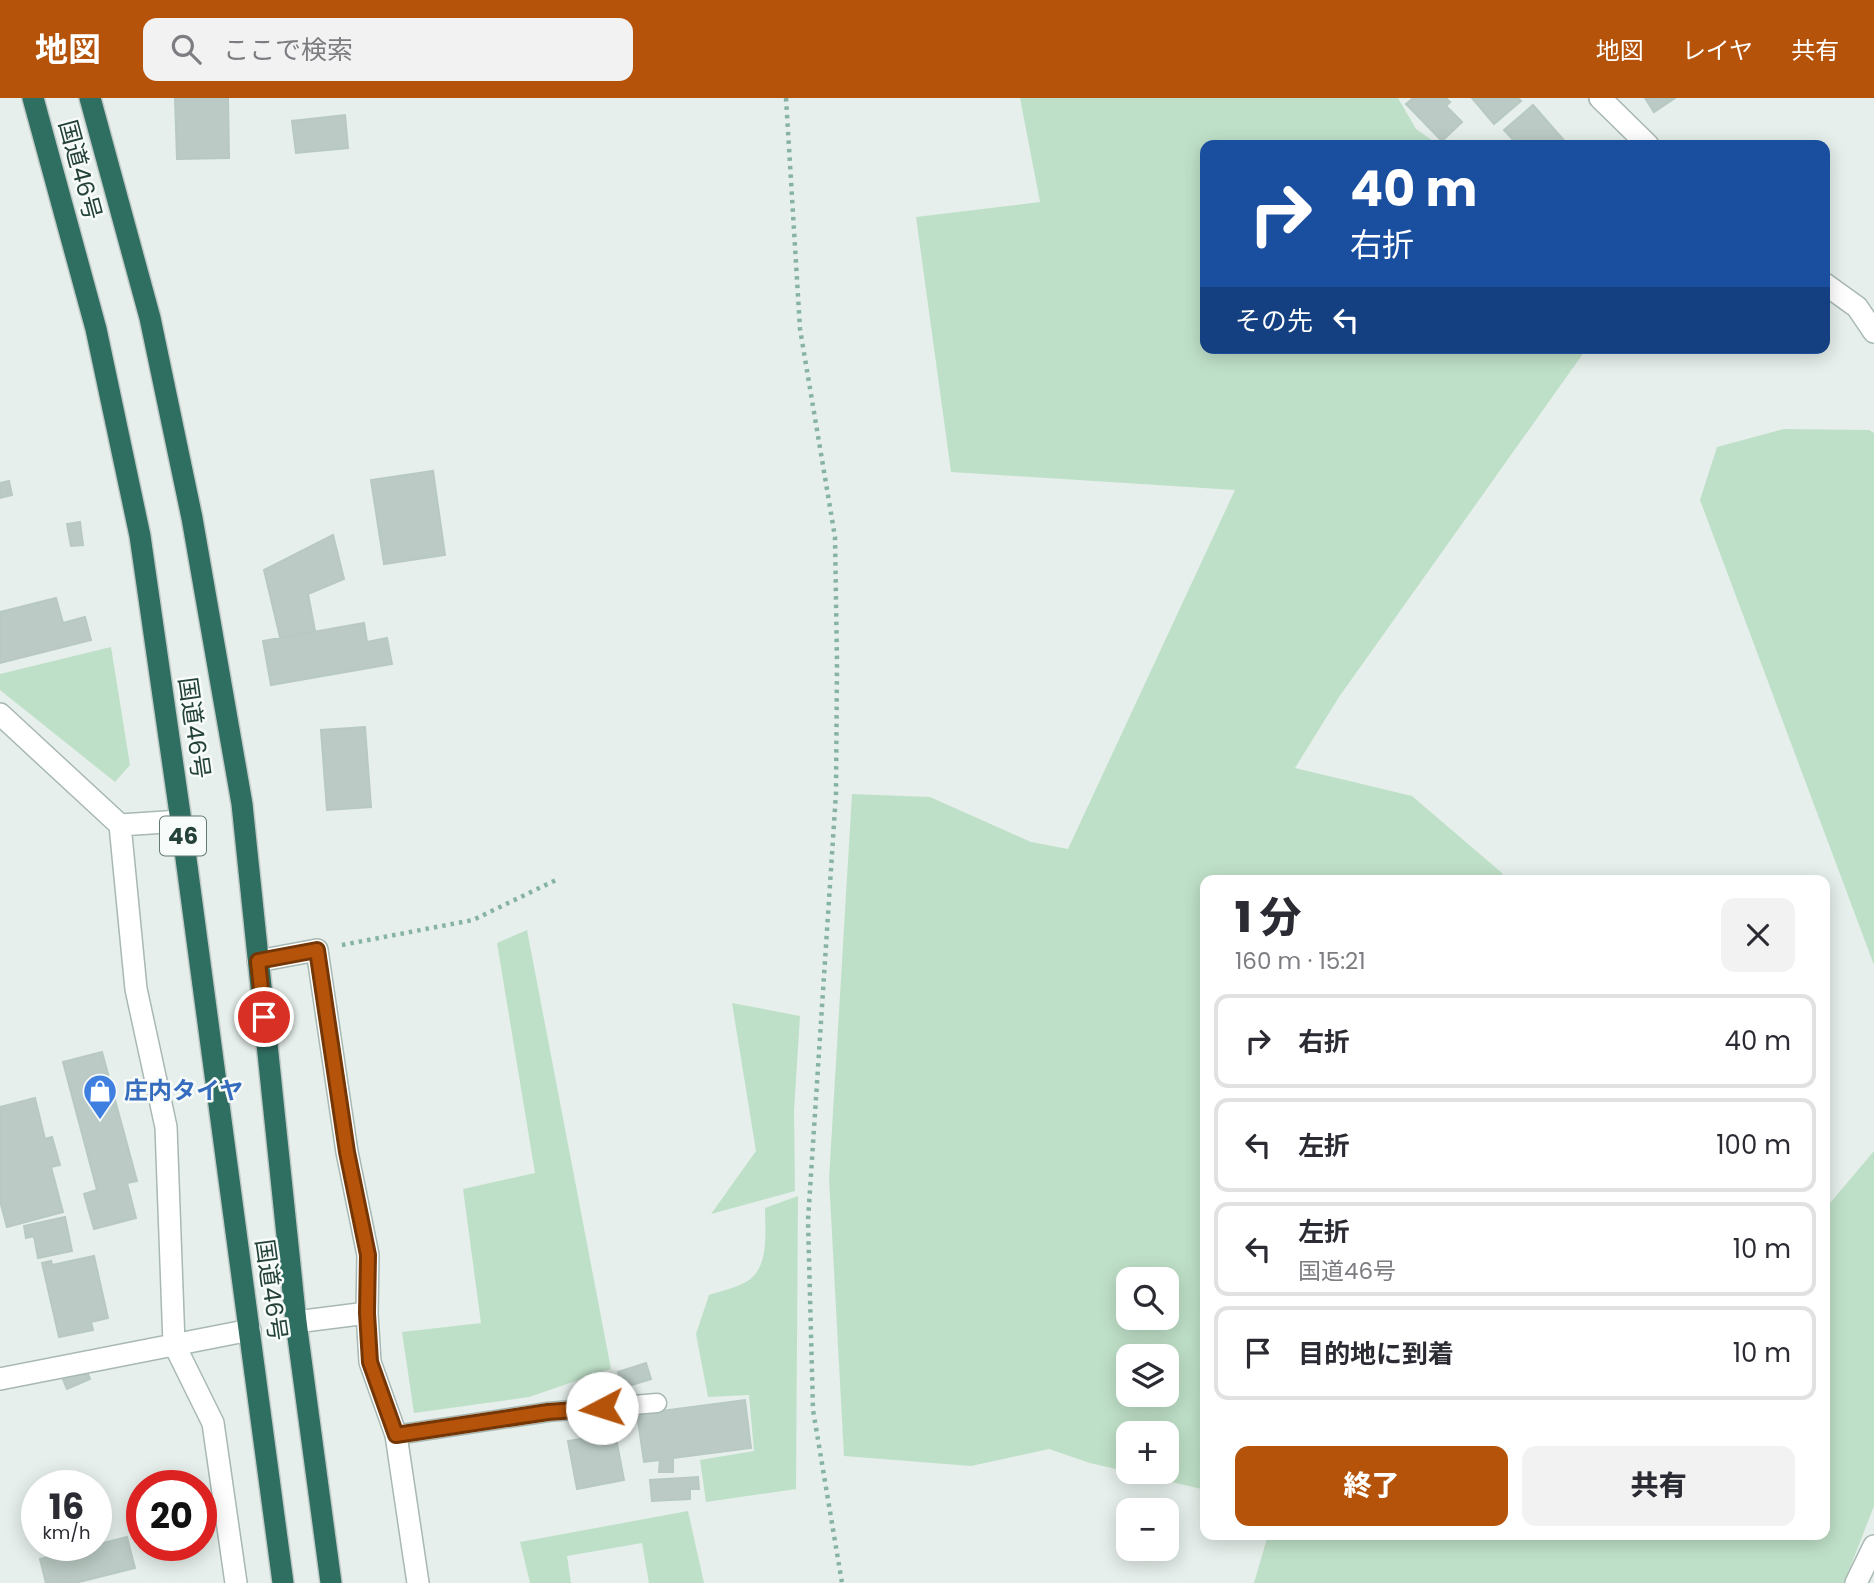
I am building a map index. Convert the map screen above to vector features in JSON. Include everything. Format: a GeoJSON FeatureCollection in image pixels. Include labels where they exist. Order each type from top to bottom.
{"type":"FeatureCollection","features":[{"type":"Feature","properties":{"kind":"highway","name":"国道46号"},"geometry":{"type":"LineString","coordinates":[[33,98],[96,329],[140,536],[283,1583]]}},
{"type":"Feature","properties":{"kind":"highway","name":"国道46号"},"geometry":{"type":"LineString","coordinates":[[90,98],[150,318],[192,518],[242,804],[296,1322],[331,1583]]}},
{"type":"Feature","properties":{"kind":"street"},"geometry":{"type":"LineString","coordinates":[[1600,98],[1643,140]]}},
{"type":"Feature","properties":{"kind":"street"},"geometry":{"type":"LineString","coordinates":[[1830,288],[1857,307],[1874,332]]}},
{"type":"Feature","properties":{"kind":"street"},"geometry":{"type":"LineString","coordinates":[[0,714],[120,825],[136,989],[166,1127],[174,1344],[213,1423],[236,1583]]}},
{"type":"Feature","properties":{"kind":"street"},"geometry":{"type":"LineString","coordinates":[[120,825],[181,821]]}},
{"type":"Feature","properties":{"kind":"street"},"geometry":{"type":"LineString","coordinates":[[258,961],[317,950],[347,1152],[368,1255],[370,1362],[396,1435],[418,1583]]}},
{"type":"Feature","properties":{"kind":"street"},"geometry":{"type":"LineString","coordinates":[[296,1322],[367,1313]]}},
{"type":"Feature","properties":{"kind":"street"},"geometry":{"type":"LineString","coordinates":[[0,1380],[250,1330]]}},
{"type":"Feature","properties":{"kind":"street"},"geometry":{"type":"LineString","coordinates":[[1856,1583],[1874,1546]]}},
{"type":"Feature","properties":{"kind":"lane"},"geometry":{"type":"LineString","coordinates":[[396,1435],[548,1412],[657,1403]]}},
{"type":"Feature","properties":{"kind":"path"},"geometry":{"type":"LineString","coordinates":[[786,98],[800,329],[835,537],[836,793],[808,1220],[813,1410],[842,1583]]}},
{"type":"Feature","properties":{"kind":"path"},"geometry":{"type":"LineString","coordinates":[[317,950],[473,920],[558,879]]}},
{"type":"Feature","properties":{"kind":"green space"},"geometry":{"type":"Polygon","coordinates":[[[1020,98],[1398,98],[1416,129],[1432,140],[1200,140],[1200,354],[1583,354],[1339,697],[1295,768],[1412,796],[1503,875],[1200,875],[1200,1489],[1179,1484],[1179,1421],[1116,1421],[1116,1469],[1049,1449],[971,1466],[844,1456],[829,1179],[852,794],[930,797],[1031,842],[1068,849],[1235,490],[951,472],[916,217],[1040,202],[1020,98]]]}},
{"type":"Feature","properties":{"kind":"green space"},"geometry":{"type":"Polygon","coordinates":[[[1784,429],[1869,430],[1874,433],[1874,965],[1700,500],[1717,447],[1784,429]]]}},
{"type":"Feature","properties":{"kind":"green space"},"geometry":{"type":"Polygon","coordinates":[[[111,647],[130,765],[115,782],[0,690],[0,674],[111,647]]]}},
{"type":"Feature","properties":{"kind":"green space"},"geometry":{"type":"Polygon","coordinates":[[[527,930],[611,1369],[529,1397],[414,1413],[402,1332],[481,1323],[463,1189],[535,1173],[497,943],[527,930]]]}},
{"type":"Feature","properties":{"kind":"green space"},"geometry":{"type":"Polygon","coordinates":[[[732,1003],[800,1016],[794,1111],[795,1191],[711,1214],[756,1151],[732,1003]]]}},
{"type":"Feature","properties":{"kind":"green space"},"geometry":{"type":"Polygon","coordinates":[[[1874,1151],[1874,1506],[1844,1583],[1254,1583],[1267,1540],[1830,1540],[1830,1203],[1874,1151]]]}},
{"type":"Feature","properties":{"kind":"green space"},"geometry":{"type":"Polygon","coordinates":[[[798,1196],[796,1489],[706,1502],[700,1460],[754,1451],[749,1395],[708,1397],[696,1334],[709,1295],[746,1282],[759,1268],[764,1249],[765,1208],[798,1196]]]}},
{"type":"Feature","properties":{"kind":"green space"},"geometry":{"type":"Polygon","coordinates":[[[688,1511],[704,1583],[649,1583],[642,1543],[567,1556],[571,1583],[530,1583],[520,1542],[688,1511]]]}},
{"type":"Feature","properties":{"kind":"building"},"geometry":{"type":"Polygon","coordinates":[[[175,98],[228,98],[229,158],[177,159],[175,98]]]}},
{"type":"Feature","properties":{"kind":"building"},"geometry":{"type":"Polygon","coordinates":[[[1413,98],[1446,98],[1450,102],[1446,106],[1462,122],[1441,140],[1406,104],[1413,98]]]}},
{"type":"Feature","properties":{"kind":"building"},"geometry":{"type":"Polygon","coordinates":[[[1472,98],[1518,98],[1521,101],[1494,124],[1472,98]]]}},
{"type":"Feature","properties":{"kind":"building"},"geometry":{"type":"Polygon","coordinates":[[[1645,98],[1675,98],[1654,112],[1645,98]]]}},
{"type":"Feature","properties":{"kind":"building"},"geometry":{"type":"Polygon","coordinates":[[[1533,105],[1564,140],[1513,140],[1504,130],[1533,105]]]}},
{"type":"Feature","properties":{"kind":"building"},"geometry":{"type":"Polygon","coordinates":[[[345,115],[348,148],[296,153],[292,121],[345,115]]]}},
{"type":"Feature","properties":{"kind":"building"},"geometry":{"type":"Polygon","coordinates":[[[433,471],[445,555],[384,564],[371,480],[433,471]]]}},
{"type":"Feature","properties":{"kind":"building"},"geometry":{"type":"Polygon","coordinates":[[[9,481],[12,495],[0,498],[0,483],[9,481]]]}},
{"type":"Feature","properties":{"kind":"building"},"geometry":{"type":"Polygon","coordinates":[[[80,522],[83,545],[71,546],[67,524],[80,522]]]}},
{"type":"Feature","properties":{"kind":"building"},"geometry":{"type":"Polygon","coordinates":[[[333,535],[344,579],[308,594],[315,631],[280,637],[264,570],[333,535]]]}},
{"type":"Feature","properties":{"kind":"building"},"geometry":{"type":"Polygon","coordinates":[[[56,598],[63,623],[85,617],[91,640],[0,663],[0,612],[56,598]]]}},
{"type":"Feature","properties":{"kind":"building"},"geometry":{"type":"Polygon","coordinates":[[[364,623],[367,642],[387,638],[392,664],[271,685],[263,641],[364,623]]]}},
{"type":"Feature","properties":{"kind":"building"},"geometry":{"type":"Polygon","coordinates":[[[365,727],[371,807],[327,810],[321,730],[365,727]]]}},
{"type":"Feature","properties":{"kind":"building","name":"庄内タイヤ"},"geometry":{"type":"Polygon","coordinates":[[[102,1052],[137,1181],[127,1183],[136,1218],[94,1229],[84,1194],[97,1190],[63,1062],[102,1052]]]}},
{"type":"Feature","properties":{"kind":"building"},"geometry":{"type":"Polygon","coordinates":[[[35,1098],[45,1139],[52,1137],[60,1165],[51,1167],[63,1212],[7,1227],[0,1201],[0,1107],[35,1098]]]}},
{"type":"Feature","properties":{"kind":"building"},"geometry":{"type":"Polygon","coordinates":[[[65,1217],[72,1251],[38,1258],[34,1236],[26,1238],[24,1226],[65,1217]]]}},
{"type":"Feature","properties":{"kind":"building"},"geometry":{"type":"Polygon","coordinates":[[[94,1256],[108,1318],[91,1322],[93,1330],[59,1337],[42,1263],[51,1261],[52,1265],[94,1256]]]}},
{"type":"Feature","properties":{"kind":"building"},"geometry":{"type":"Polygon","coordinates":[[[646,1363],[651,1379],[622,1388],[618,1372],[646,1363]]]}},
{"type":"Feature","properties":{"kind":"building"},"geometry":{"type":"Polygon","coordinates":[[[85,1367],[90,1379],[67,1389],[62,1377],[85,1367]]]}},
{"type":"Feature","properties":{"kind":"building"},"geometry":{"type":"Polygon","coordinates":[[[745,1400],[751,1448],[673,1458],[673,1472],[659,1472],[660,1460],[644,1462],[637,1414],[745,1400]]]}},
{"type":"Feature","properties":{"kind":"building"},"geometry":{"type":"Polygon","coordinates":[[[615,1433],[624,1480],[577,1489],[568,1441],[615,1433]]]}},
{"type":"Feature","properties":{"kind":"building"},"geometry":{"type":"Polygon","coordinates":[[[698,1477],[699,1489],[690,1489],[690,1499],[652,1501],[650,1480],[698,1477]]]}},
{"type":"Feature","properties":{"kind":"building"},"geometry":{"type":"Polygon","coordinates":[[[126,1537],[126,1561],[133,1561],[135,1568],[75,1583],[46,1583],[40,1561],[112,1561],[112,1541],[126,1537]]]}},
{"type":"Feature","properties":{"kind":"place","name":"庄内タイヤ"},"geometry":{"type":"Point","coordinates":[100,1121]}},
{"type":"Feature","properties":{"kind":"route"},"geometry":{"type":"LineString","coordinates":[[264,1017],[258,961],[317,950],[347,1152],[368,1255],[370,1362],[396,1435],[548,1412],[602,1408]]}}]}
